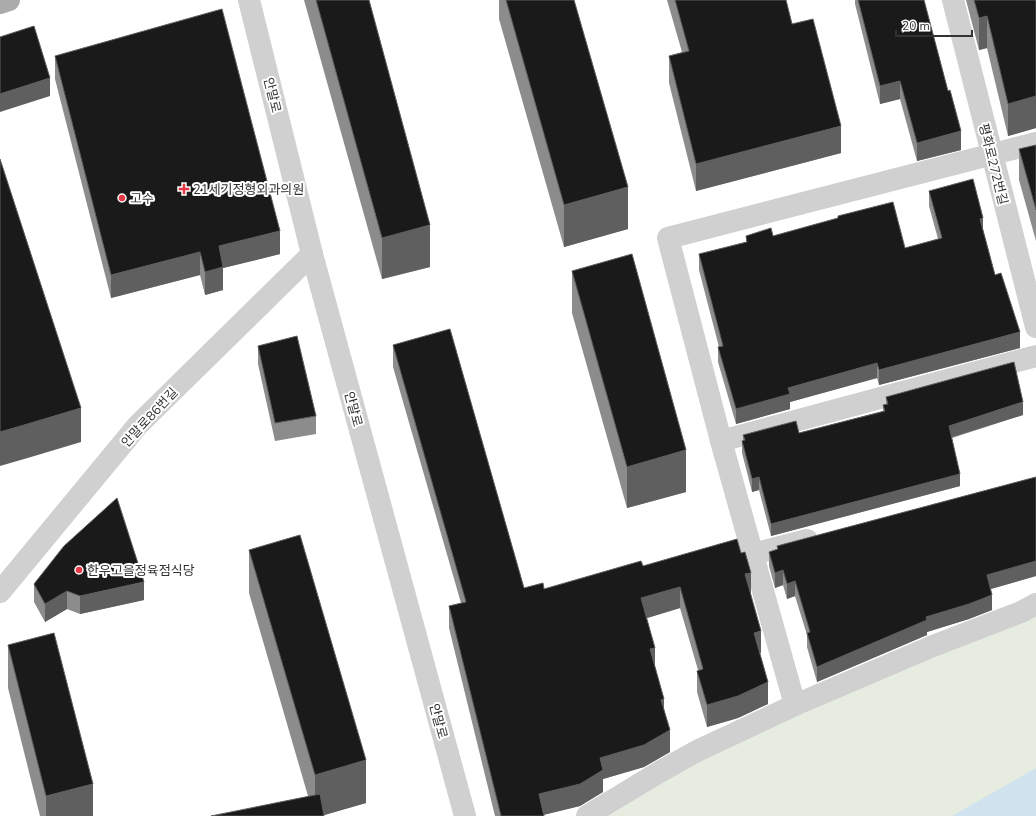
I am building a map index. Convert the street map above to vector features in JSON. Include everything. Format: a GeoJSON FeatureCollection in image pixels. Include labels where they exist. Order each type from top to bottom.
{"type":"FeatureCollection","features":[{"type":"Feature","properties":{"kind":"main road"},"geometry":{"type":"LineString","coordinates":[[0,3],[9,0]]}},
{"type":"Feature","properties":{"kind":"street","name":"안말로"},"geometry":{"type":"LineString","coordinates":[[249,0],[312,254],[465,816]]}},
{"type":"Feature","properties":{"kind":"street","name":"평화로272번길"},"geometry":{"type":"LineString","coordinates":[[952,0],[1036,327]]}},
{"type":"Feature","properties":{"kind":"street"},"geometry":{"type":"LineString","coordinates":[[795,705],[721,441],[668,238],[1036,143]]}},
{"type":"Feature","properties":{"kind":"street","name":"안말로86번길"},"geometry":{"type":"LineString","coordinates":[[0,592],[138,426],[312,254]]}},
{"type":"Feature","properties":{"kind":"street"},"geometry":{"type":"LineString","coordinates":[[721,441],[1036,356]]}},
{"type":"Feature","properties":{"kind":"street"},"geometry":{"type":"LineString","coordinates":[[753,554],[830,533]]}},
{"type":"Feature","properties":{"kind":"street"},"geometry":{"type":"LineString","coordinates":[[587,816],[661,771],[699,750],[795,705],[933,646],[1021,612],[1036,604]]}},
{"type":"Feature","properties":{"kind":"shaded area"},"geometry":{"type":"Polygon","coordinates":[[[1036,616],[1036,816],[609,816],[704,757],[764,725],[1036,616]]]}},
{"type":"Feature","properties":{"kind":"water"},"geometry":{"type":"Polygon","coordinates":[[[1036,768],[1036,816],[952,816],[1036,768]]]}},
{"type":"Feature","properties":{"kind":"building"},"geometry":{"type":"Polygon","coordinates":[[[316,0],[369,0],[430,225],[382,238],[316,0]]]}},
{"type":"Feature","properties":{"kind":"building"},"geometry":{"type":"Polygon","coordinates":[[[506,0],[574,0],[628,187],[564,205],[506,0]]]}},
{"type":"Feature","properties":{"kind":"building"},"geometry":{"type":"Polygon","coordinates":[[[675,0],[786,0],[792,24],[813,19],[841,126],[696,164],[669,56],[689,51],[675,0]]]}},
{"type":"Feature","properties":{"kind":"building"},"geometry":{"type":"Polygon","coordinates":[[[858,0],[924,0],[948,91],[950,90],[961,131],[917,143],[900,81],[880,86],[858,0]]]}},
{"type":"Feature","properties":{"kind":"building"},"geometry":{"type":"Polygon","coordinates":[[[974,0],[1036,0],[1036,96],[1008,104],[987,16],[979,18],[974,0]]]}},
{"type":"Feature","properties":{"kind":"building"},"geometry":{"type":"Polygon","coordinates":[[[222,9],[280,231],[219,246],[223,267],[205,272],[200,252],[111,275],[55,56],[222,9]]]}},
{"type":"Feature","properties":{"kind":"building"},"geometry":{"type":"Polygon","coordinates":[[[34,26],[50,78],[0,94],[0,37],[34,26]]]}},
{"type":"Feature","properties":{"kind":"building"},"geometry":{"type":"Polygon","coordinates":[[[1036,145],[1036,210],[1019,149],[1036,145]]]}},
{"type":"Feature","properties":{"kind":"building"},"geometry":{"type":"Polygon","coordinates":[[[0,159],[81,408],[0,432],[0,159]]]}},
{"type":"Feature","properties":{"kind":"building"},"geometry":{"type":"Polygon","coordinates":[[[973,179],[983,218],[980,219],[995,275],[1001,273],[1020,332],[879,370],[877,363],[788,388],[790,394],[736,409],[718,347],[723,346],[699,254],[747,242],[746,236],[771,228],[773,236],[838,218],[838,216],[893,202],[905,248],[942,238],[929,191],[973,179]]]}},
{"type":"Feature","properties":{"kind":"building"},"geometry":{"type":"Polygon","coordinates":[[[632,254],[686,450],[627,467],[572,271],[632,254]]]}},
{"type":"Feature","properties":{"kind":"building"},"geometry":{"type":"Polygon","coordinates":[[[450,329],[524,588],[543,583],[544,589],[641,561],[643,566],[737,539],[741,553],[745,552],[751,573],[745,574],[761,631],[754,633],[768,682],[738,696],[707,705],[697,671],[703,669],[680,587],[641,598],[655,648],[650,649],[664,699],[661,700],[670,730],[644,745],[600,758],[603,770],[580,784],[539,794],[544,816],[501,816],[449,606],[466,602],[393,345],[450,329]]]}},
{"type":"Feature","properties":{"kind":"building"},"geometry":{"type":"Polygon","coordinates":[[[297,336],[316,416],[275,423],[258,346],[297,336]]]}},
{"type":"Feature","properties":{"kind":"building"},"geometry":{"type":"Polygon","coordinates":[[[1014,362],[1023,402],[949,426],[960,474],[771,524],[759,477],[752,479],[742,441],[745,440],[743,435],[796,421],[799,433],[885,411],[883,405],[888,404],[886,397],[1014,362]]]}},
{"type":"Feature","properties":{"kind":"building"},"geometry":{"type":"Polygon","coordinates":[[[1036,477],[1036,561],[987,575],[992,595],[969,604],[926,617],[927,620],[817,667],[807,633],[810,632],[795,581],[787,584],[783,570],[775,573],[769,552],[778,549],[777,546],[1036,477]]]}},
{"type":"Feature","properties":{"kind":"building"},"geometry":{"type":"Polygon","coordinates":[[[117,498],[144,582],[80,596],[67,591],[45,604],[34,584],[64,546],[117,498]]]}},
{"type":"Feature","properties":{"kind":"building"},"geometry":{"type":"Polygon","coordinates":[[[300,535],[366,760],[315,775],[249,550],[300,535]]]}},
{"type":"Feature","properties":{"kind":"building"},"geometry":{"type":"Polygon","coordinates":[[[54,633],[93,784],[46,796],[8,645],[54,633]]]}},
{"type":"Feature","properties":{"kind":"building"},"geometry":{"type":"Polygon","coordinates":[[[320,794],[324,816],[211,816],[320,794]]]}},
{"type":"Feature","properties":{"kind":"place","name":"21세기정형외과의원"},"geometry":{"type":"Point","coordinates":[184,189]}},
{"type":"Feature","properties":{"kind":"place","name":"고수"},"geometry":{"type":"Point","coordinates":[122,198]}},
{"type":"Feature","properties":{"kind":"place","name":"한우고을정육점식당"},"geometry":{"type":"Point","coordinates":[79,570]}}]}
